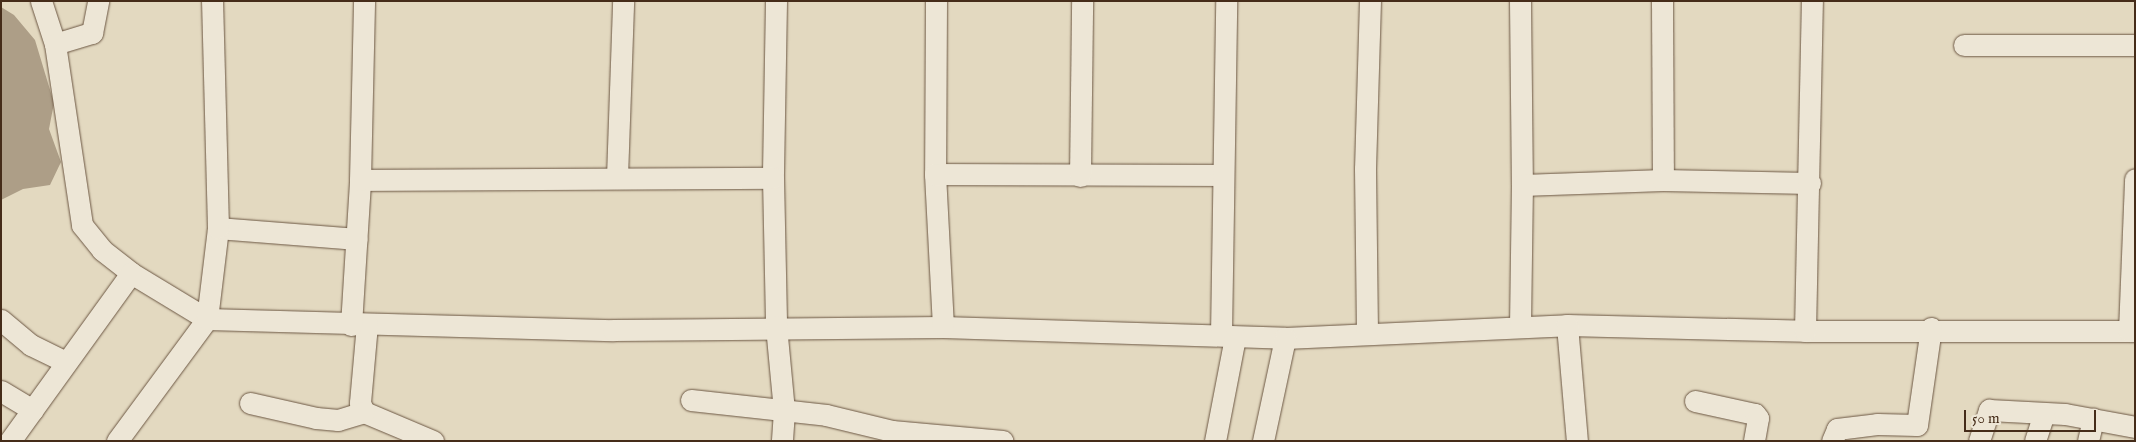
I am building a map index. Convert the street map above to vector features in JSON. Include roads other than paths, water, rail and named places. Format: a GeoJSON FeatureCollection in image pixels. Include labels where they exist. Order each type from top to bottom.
{"type":"FeatureCollection","features":[{"type":"Feature","properties":{"kind":"street"},"geometry":{"type":"LineString","coordinates":[[41,1],[55,44],[78,214],[102,250],[131,273],[207,319],[612,330],[776,326],[943,327],[1285,338],[1367,332],[1567,325],[1806,331],[1931,328],[2132,331],[2135,179]]}},
{"type":"Feature","properties":{"kind":"street"},"geometry":{"type":"LineString","coordinates":[[55,44],[92,33],[98,1]]}},
{"type":"Feature","properties":{"kind":"street"},"geometry":{"type":"LineString","coordinates":[[117,441],[207,319],[218,228],[212,1]]}},
{"type":"Feature","properties":{"kind":"street"},"geometry":{"type":"LineString","coordinates":[[364,1],[357,239],[360,403],[364,412]]}},
{"type":"Feature","properties":{"kind":"street"},"geometry":{"type":"LineString","coordinates":[[617,177],[624,1]]}},
{"type":"Feature","properties":{"kind":"street"},"geometry":{"type":"LineString","coordinates":[[776,1],[773,178],[776,326],[784,411],[782,441]]}},
{"type":"Feature","properties":{"kind":"street"},"geometry":{"type":"LineString","coordinates":[[936,1],[936,174],[943,327]]}},
{"type":"Feature","properties":{"kind":"street"},"geometry":{"type":"LineString","coordinates":[[1080,176],[1082,1]]}},
{"type":"Feature","properties":{"kind":"street"},"geometry":{"type":"LineString","coordinates":[[1214,441],[1228,336],[1221,176],[1226,1]]}},
{"type":"Feature","properties":{"kind":"street"},"geometry":{"type":"LineString","coordinates":[[1367,332],[1365,169],[1370,1]]}},
{"type":"Feature","properties":{"kind":"street"},"geometry":{"type":"LineString","coordinates":[[1520,1],[1522,185],[1520,326]]}},
{"type":"Feature","properties":{"kind":"street"},"geometry":{"type":"LineString","coordinates":[[1662,1],[1663,180]]}},
{"type":"Feature","properties":{"kind":"street"},"geometry":{"type":"LineString","coordinates":[[1806,331],[1812,1]]}},
{"type":"Feature","properties":{"kind":"street"},"geometry":{"type":"LineString","coordinates":[[1964,45],[2135,45]]}},
{"type":"Feature","properties":{"kind":"street"},"geometry":{"type":"LineString","coordinates":[[936,174],[1221,176]]}},
{"type":"Feature","properties":{"kind":"street"},"geometry":{"type":"LineString","coordinates":[[360,180],[617,177],[773,178]]}},
{"type":"Feature","properties":{"kind":"street"},"geometry":{"type":"LineString","coordinates":[[1522,185],[1663,180],[1810,183]]}},
{"type":"Feature","properties":{"kind":"street"},"geometry":{"type":"LineString","coordinates":[[218,228],[357,239]]}},
{"type":"Feature","properties":{"kind":"street"},"geometry":{"type":"LineString","coordinates":[[10,441],[131,273]]}},
{"type":"Feature","properties":{"kind":"street"},"geometry":{"type":"LineString","coordinates":[[1,320],[31,345],[66,362]]}},
{"type":"Feature","properties":{"kind":"street"},"geometry":{"type":"LineString","coordinates":[[1567,325],[1577,441]]}},
{"type":"Feature","properties":{"kind":"street"},"geometry":{"type":"LineString","coordinates":[[1832,441],[1836,430],[1877,424],[1917,425],[1931,328]]}},
{"type":"Feature","properties":{"kind":"street"},"geometry":{"type":"LineString","coordinates":[[1263,441],[1285,338]]}},
{"type":"Feature","properties":{"kind":"street"},"geometry":{"type":"LineString","coordinates":[[1,391],[33,410]]}},
{"type":"Feature","properties":{"kind":"street"},"geometry":{"type":"LineString","coordinates":[[691,400],[861,421],[892,431],[1003,441]]}},
{"type":"Feature","properties":{"kind":"street"},"geometry":{"type":"LineString","coordinates":[[1694,401],[1755,414],[1758,418],[1754,441]]}},
{"type":"Feature","properties":{"kind":"street"},"geometry":{"type":"LineString","coordinates":[[250,403],[323,419],[338,420],[364,412],[433,441]]}},
{"type":"Feature","properties":{"kind":"street"},"geometry":{"type":"LineString","coordinates":[[1979,441],[1989,410],[2094,419],[2135,427]]}},
{"type":"Feature","properties":{"kind":"street"},"geometry":{"type":"LineString","coordinates":[[2035,441],[2044,414]]}},
{"type":"Feature","properties":{"kind":"street"},"geometry":{"type":"LineString","coordinates":[[2088,441],[2094,419]]}}]}
